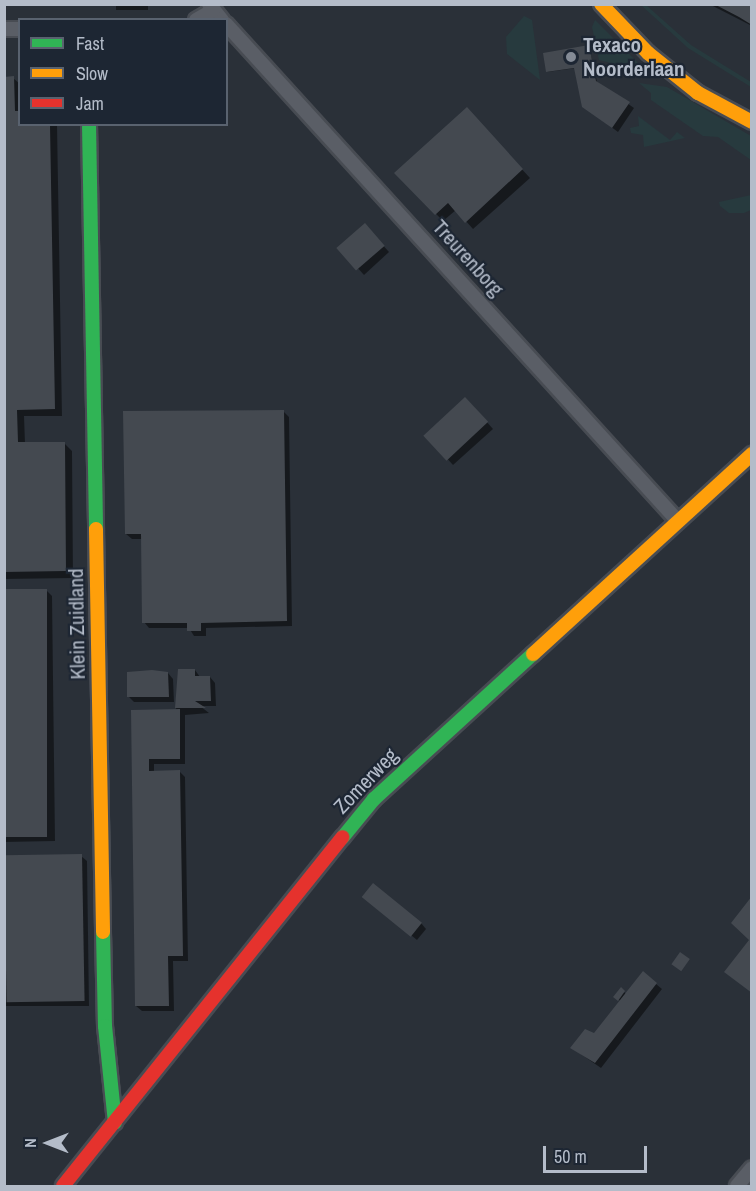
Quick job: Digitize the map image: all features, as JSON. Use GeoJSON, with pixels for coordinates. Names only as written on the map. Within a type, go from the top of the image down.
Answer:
{"type":"FeatureCollection","features":[{"type":"Feature","properties":{"kind":"street"},"geometry":{"type":"LineString","coordinates":[[601,4],[648,53],[698,93],[752,122]]}},
{"type":"Feature","properties":{"kind":"street"},"geometry":{"type":"LineString","coordinates":[[200,18],[215,11]]}},
{"type":"Feature","properties":{"kind":"street","name":"Treurenborg"},"geometry":{"type":"LineString","coordinates":[[228,26],[677,520]]}},
{"type":"Feature","properties":{"kind":"street","name":"Klein Zuidland"},"geometry":{"type":"LineString","coordinates":[[89,126],[105,1026],[115,1122]]}},
{"type":"Feature","properties":{"kind":"street","name":"Zomerweg"},"geometry":{"type":"LineString","coordinates":[[63,1186],[374,799],[677,520],[752,454]]}},
{"type":"Feature","properties":{"kind":"street"},"geometry":{"type":"LineString","coordinates":[[737,1186],[752,1168]]}},
{"type":"Feature","properties":{"kind":"green space"},"geometry":{"type":"Polygon","coordinates":[[[641,5],[646,5],[691,45],[751,82],[751,87],[688,48],[641,5]]]}},
{"type":"Feature","properties":{"kind":"green space"},"geometry":{"type":"Polygon","coordinates":[[[524,16],[532,20],[540,80],[507,54],[506,37],[524,16]]]}},
{"type":"Feature","properties":{"kind":"green space"},"geometry":{"type":"Polygon","coordinates":[[[595,20],[647,72],[599,60],[592,27],[595,20]]]}},
{"type":"Feature","properties":{"kind":"green space"},"geometry":{"type":"Polygon","coordinates":[[[639,83],[667,87],[751,136],[751,160],[718,137],[703,136],[651,100],[651,93],[639,83]]]}},
{"type":"Feature","properties":{"kind":"green space"},"geometry":{"type":"Polygon","coordinates":[[[638,116],[670,140],[677,132],[685,138],[644,147],[643,135],[631,133],[630,128],[639,126],[638,116]]]}},
{"type":"Feature","properties":{"kind":"green space"},"geometry":{"type":"Polygon","coordinates":[[[751,195],[751,210],[744,213],[729,213],[720,206],[719,202],[751,195]]]}},
{"type":"Feature","properties":{"kind":"building"},"geometry":{"type":"Polygon","coordinates":[[[714,4],[752,4],[752,25],[739,17],[714,4]]]}},
{"type":"Feature","properties":{"kind":"building"},"geometry":{"type":"Polygon","coordinates":[[[589,45],[596,81],[630,102],[612,128],[582,107],[574,68],[546,72],[543,53],[589,45]]]}},
{"type":"Feature","properties":{"kind":"building"},"geometry":{"type":"Polygon","coordinates":[[[14,76],[18,126],[50,126],[55,409],[17,410],[18,442],[65,442],[66,571],[4,572],[4,77],[14,76]]]}},
{"type":"Feature","properties":{"kind":"building"},"geometry":{"type":"Polygon","coordinates":[[[467,107],[523,169],[465,223],[448,203],[435,215],[394,173],[467,107]]]}},
{"type":"Feature","properties":{"kind":"building"},"geometry":{"type":"Polygon","coordinates":[[[365,223],[385,246],[356,271],[336,248],[365,223]]]}},
{"type":"Feature","properties":{"kind":"building"},"geometry":{"type":"Polygon","coordinates":[[[465,397],[488,422],[447,461],[423,436],[465,397]]]}},
{"type":"Feature","properties":{"kind":"building"},"geometry":{"type":"Polygon","coordinates":[[[284,410],[287,621],[201,623],[201,631],[187,631],[187,623],[142,623],[141,534],[125,534],[123,411],[284,410]]]}},
{"type":"Feature","properties":{"kind":"building"},"geometry":{"type":"Polygon","coordinates":[[[4,589],[47,589],[47,837],[4,837],[4,589]]]}},
{"type":"Feature","properties":{"kind":"building"},"geometry":{"type":"Polygon","coordinates":[[[178,669],[195,669],[195,676],[210,676],[211,701],[195,701],[206,708],[175,708],[178,669]]]}},
{"type":"Feature","properties":{"kind":"building"},"geometry":{"type":"Polygon","coordinates":[[[152,670],[168,672],[169,697],[127,697],[127,672],[152,670]]]}},
{"type":"Feature","properties":{"kind":"building"},"geometry":{"type":"Polygon","coordinates":[[[180,709],[180,759],[149,759],[149,771],[180,770],[183,956],[168,956],[169,1006],[135,1006],[131,710],[180,709]]]}},
{"type":"Feature","properties":{"kind":"building"},"geometry":{"type":"Polygon","coordinates":[[[82,854],[85,1001],[7,1002],[4,855],[82,854]]]}},
{"type":"Feature","properties":{"kind":"building"},"geometry":{"type":"Polygon","coordinates":[[[373,883],[422,923],[411,937],[362,897],[373,883]]]}},
{"type":"Feature","properties":{"kind":"building"},"geometry":{"type":"Polygon","coordinates":[[[752,896],[752,993],[724,972],[749,940],[731,923],[752,896]]]}},
{"type":"Feature","properties":{"kind":"building"},"geometry":{"type":"Polygon","coordinates":[[[680,952],[690,959],[681,971],[671,964],[680,952]]]}},
{"type":"Feature","properties":{"kind":"building"},"geometry":{"type":"Polygon","coordinates":[[[643,971],[657,983],[595,1063],[570,1048],[585,1029],[594,1033],[643,971]]]}},
{"type":"Feature","properties":{"kind":"building"},"geometry":{"type":"Polygon","coordinates":[[[621,987],[625,991],[618,1001],[613,997],[621,987]]]}},
{"type":"Feature","properties":{"kind":"traffic: fast"},"geometry":{"type":"LineString","coordinates":[[89,126],[96,529]]}},
{"type":"Feature","properties":{"kind":"traffic: fast"},"geometry":{"type":"LineString","coordinates":[[343,837],[374,799],[533,654]]}},
{"type":"Feature","properties":{"kind":"traffic: fast"},"geometry":{"type":"LineString","coordinates":[[103,932],[105,1026],[115,1122]]}},
{"type":"Feature","properties":{"kind":"traffic: slow"},"geometry":{"type":"LineString","coordinates":[[601,4],[648,53],[698,93],[752,122]]}},
{"type":"Feature","properties":{"kind":"traffic: slow"},"geometry":{"type":"LineString","coordinates":[[533,654],[752,454]]}},
{"type":"Feature","properties":{"kind":"traffic: slow"},"geometry":{"type":"LineString","coordinates":[[96,529],[103,932]]}},
{"type":"Feature","properties":{"kind":"traffic: jam"},"geometry":{"type":"LineString","coordinates":[[63,1186],[343,837]]}},
{"type":"Feature","properties":{"kind":"place","name":"Texaco Noorderlaan"},"geometry":{"type":"Point","coordinates":[571,57]}}]}
